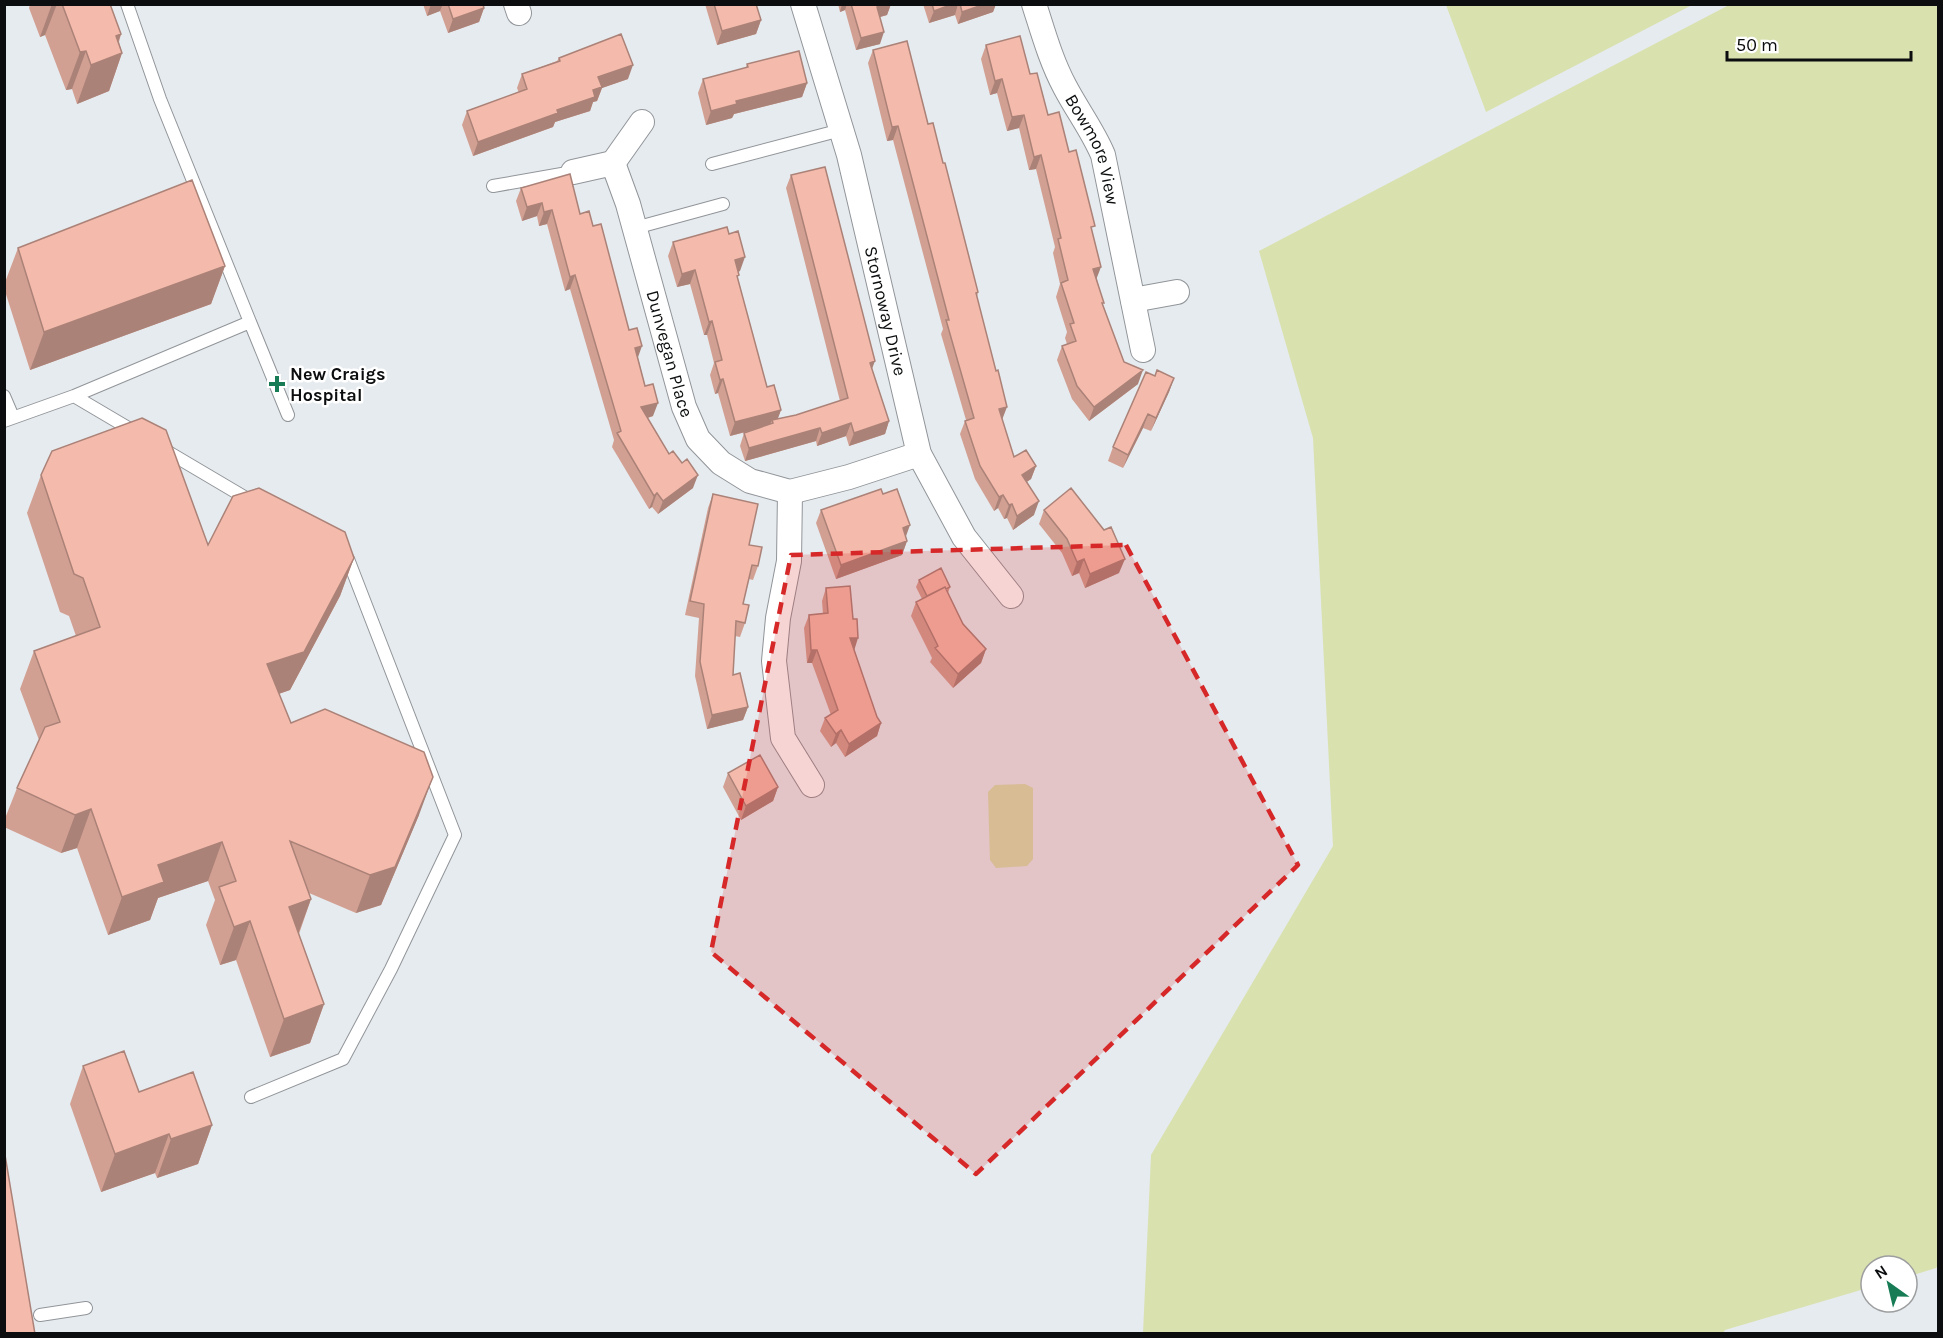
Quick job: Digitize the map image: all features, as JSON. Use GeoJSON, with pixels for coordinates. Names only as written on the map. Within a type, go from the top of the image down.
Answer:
{"type":"FeatureCollection","features":[{"type":"Feature","properties":{"kind":"street","name":"Stornoway Drive"},"geometry":{"type":"LineString","coordinates":[[803,4],[852,167],[919,454],[964,537],[1011,596]]}},
{"type":"Feature","properties":{"kind":"street","name":"Bowmore View"},"geometry":{"type":"LineString","coordinates":[[1034,4],[1054,65],[1095,136],[1103,155],[1143,350]]}},
{"type":"Feature","properties":{"kind":"street"},"geometry":{"type":"LineString","coordinates":[[573,172],[613,163],[642,122]]}},
{"type":"Feature","properties":{"kind":"street","name":"Dunvegan Place"},"geometry":{"type":"LineString","coordinates":[[613,163],[635,228],[684,407],[698,439],[721,463],[750,481],[790,492],[849,477],[919,454]]}},
{"type":"Feature","properties":{"kind":"street"},"geometry":{"type":"LineString","coordinates":[[1133,300],[1177,292]]}},
{"type":"Feature","properties":{"kind":"street"},"geometry":{"type":"LineString","coordinates":[[790,492],[789,561],[778,618],[774,661],[783,738],[812,785]]}},
{"type":"Feature","properties":{"kind":"lane"},"geometry":{"type":"LineString","coordinates":[[127,4],[160,99],[288,415]]}},
{"type":"Feature","properties":{"kind":"lane"},"geometry":{"type":"LineString","coordinates":[[712,165],[841,129]]}},
{"type":"Feature","properties":{"kind":"lane"},"geometry":{"type":"LineString","coordinates":[[493,186],[573,172]]}},
{"type":"Feature","properties":{"kind":"lane"},"geometry":{"type":"LineString","coordinates":[[635,228],[723,204]]}},
{"type":"Feature","properties":{"kind":"lane"},"geometry":{"type":"LineString","coordinates":[[4,396],[9,419],[74,396],[250,322]]}},
{"type":"Feature","properties":{"kind":"lane"},"geometry":{"type":"LineString","coordinates":[[74,396],[267,510]]}},
{"type":"Feature","properties":{"kind":"lane"},"geometry":{"type":"LineString","coordinates":[[251,1097],[344,1059],[392,969],[455,835],[348,559],[327,547]]}},
{"type":"Feature","properties":{"kind":"lane"},"geometry":{"type":"LineString","coordinates":[[40,1315],[86,1308]]}},
{"type":"Feature","properties":{"kind":"highlighted area"},"geometry":{"type":"Polygon","coordinates":[[[1126,545],[1298,865],[976,1174],[711,952],[791,555],[1126,545]]]}},
{"type":"Feature","properties":{"kind":"green space"},"geometry":{"type":"Polygon","coordinates":[[[1446,4],[1692,5],[1486,112],[1446,4]]]}},
{"type":"Feature","properties":{"kind":"green space"},"geometry":{"type":"Polygon","coordinates":[[[1729,5],[1938,5],[1938,1266],[1936,1268],[1919,1273],[1919,1254],[1859,1254],[1859,1291],[1725,1330],[1723,1333],[1143,1333],[1151,1155],[1333,846],[1313,438],[1259,251],[1729,5]]]}},
{"type":"Feature","properties":{"kind":"green space"},"geometry":{"type":"Polygon","coordinates":[[[1025,784],[1033,788],[1033,859],[1027,866],[996,868],[990,860],[988,792],[995,785],[1025,784]]]}},
{"type":"Feature","properties":{"kind":"building"},"geometry":{"type":"Polygon","coordinates":[[[62,4],[110,4],[121,34],[116,36],[122,53],[91,65],[86,51],[80,52],[62,4]]]}},
{"type":"Feature","properties":{"kind":"building"},"geometry":{"type":"Polygon","coordinates":[[[448,4],[483,4],[484,8],[453,19],[448,4]]]}},
{"type":"Feature","properties":{"kind":"building"},"geometry":{"type":"Polygon","coordinates":[[[714,4],[756,4],[761,20],[722,31],[714,4]]]}},
{"type":"Feature","properties":{"kind":"building"},"geometry":{"type":"Polygon","coordinates":[[[851,4],[886,4],[877,7],[884,32],[861,38],[851,4]]]}},
{"type":"Feature","properties":{"kind":"building"},"geometry":{"type":"Polygon","coordinates":[[[932,4],[953,4],[934,11],[932,4]]]}},
{"type":"Feature","properties":{"kind":"building"},"geometry":{"type":"Polygon","coordinates":[[[960,4],[985,4],[962,12],[960,4]]]}},
{"type":"Feature","properties":{"kind":"building"},"geometry":{"type":"Polygon","coordinates":[[[621,34],[633,65],[598,77],[602,87],[593,90],[595,97],[478,142],[467,111],[527,89],[522,74],[560,61],[559,58],[621,34]]]}},
{"type":"Feature","properties":{"kind":"building"},"geometry":{"type":"Polygon","coordinates":[[[1020,36],[1030,74],[1037,73],[1048,115],[1059,112],[1069,152],[1076,150],[1095,226],[1091,227],[1101,267],[1093,269],[1104,303],[1102,303],[1124,362],[1143,370],[1094,407],[1077,386],[1062,346],[1076,341],[1070,324],[1074,323],[1061,283],[1068,280],[1058,239],[1061,238],[1041,155],[1034,157],[1024,115],[1012,117],[1002,79],[995,81],[986,45],[1020,36]]]}},
{"type":"Feature","properties":{"kind":"building"},"geometry":{"type":"Polygon","coordinates":[[[907,41],[928,124],[933,123],[943,163],[945,163],[996,371],[998,370],[1007,407],[999,409],[1014,457],[1026,450],[1036,466],[1022,475],[1039,501],[1017,516],[1012,504],[1009,505],[1003,495],[999,497],[980,466],[965,421],[974,418],[946,320],[949,320],[898,126],[892,127],[873,50],[907,41]]]}},
{"type":"Feature","properties":{"kind":"building"},"geometry":{"type":"Polygon","coordinates":[[[799,51],[807,83],[736,101],[737,104],[711,111],[703,79],[748,67],[747,64],[799,51]]]}},
{"type":"Feature","properties":{"kind":"building"},"geometry":{"type":"Polygon","coordinates":[[[825,167],[875,361],[870,363],[889,421],[854,433],[851,423],[822,433],[820,428],[749,448],[744,433],[773,423],[772,420],[796,415],[848,398],[791,175],[825,167]]]}},
{"type":"Feature","properties":{"kind":"building"},"geometry":{"type":"Polygon","coordinates":[[[570,174],[580,214],[589,211],[593,226],[601,224],[629,330],[637,328],[642,346],[635,348],[645,386],[653,384],[658,403],[641,407],[669,454],[673,451],[682,463],[687,459],[698,475],[663,501],[657,493],[654,496],[617,433],[621,431],[575,275],[570,277],[552,210],[544,212],[542,203],[527,207],[521,188],[570,174]]]}},
{"type":"Feature","properties":{"kind":"building"},"geometry":{"type":"Polygon","coordinates":[[[192,180],[225,266],[44,332],[18,248],[192,180]]]}},
{"type":"Feature","properties":{"kind":"building"},"geometry":{"type":"Polygon","coordinates":[[[727,227],[729,234],[738,231],[745,257],[735,260],[739,275],[737,276],[767,387],[774,385],[781,410],[735,422],[723,379],[720,380],[715,362],[722,360],[695,270],[682,274],[673,242],[727,227]]]}},
{"type":"Feature","properties":{"kind":"building"},"geometry":{"type":"Polygon","coordinates":[[[1157,370],[1174,378],[1156,418],[1148,414],[1128,455],[1113,447],[1146,372],[1155,376],[1157,370]]]}},
{"type":"Feature","properties":{"kind":"building"},"geometry":{"type":"Polygon","coordinates":[[[142,418],[166,430],[208,545],[233,496],[259,488],[345,532],[354,558],[304,652],[267,664],[291,723],[325,709],[424,752],[433,777],[395,867],[370,875],[290,841],[311,899],[289,907],[324,1004],[284,1019],[250,921],[234,927],[219,887],[236,881],[222,842],[158,865],[164,882],[122,897],[91,809],[75,815],[17,788],[45,727],[60,722],[34,651],[100,627],[83,578],[74,574],[41,475],[52,451],[142,418]]]}},
{"type":"Feature","properties":{"kind":"building"},"geometry":{"type":"Polygon","coordinates":[[[1071,488],[1104,530],[1111,527],[1125,559],[1090,574],[1084,559],[1077,562],[1067,539],[1044,510],[1071,488]]]}},
{"type":"Feature","properties":{"kind":"building"},"geometry":{"type":"Polygon","coordinates":[[[881,489],[883,494],[897,489],[910,525],[903,528],[907,541],[841,565],[821,510],[881,489]]]}},
{"type":"Feature","properties":{"kind":"building"},"geometry":{"type":"Polygon","coordinates":[[[713,494],[758,504],[749,545],[762,547],[758,566],[752,565],[743,604],[749,605],[745,623],[736,621],[733,675],[740,673],[748,707],[712,715],[700,662],[704,604],[690,601],[713,494]]]}},
{"type":"Feature","properties":{"kind":"building"},"geometry":{"type":"Polygon","coordinates":[[[941,568],[950,587],[946,589],[945,587],[927,596],[919,580],[941,568]]]}},
{"type":"Feature","properties":{"kind":"building"},"geometry":{"type":"Polygon","coordinates":[[[850,586],[853,619],[857,619],[858,638],[850,638],[881,723],[849,744],[841,730],[836,734],[825,718],[838,710],[817,650],[811,650],[809,615],[828,613],[826,588],[850,586]]]}},
{"type":"Feature","properties":{"kind":"building"},"geometry":{"type":"Polygon","coordinates":[[[945,587],[963,624],[986,649],[958,674],[935,648],[938,646],[916,602],[945,587]]]}},
{"type":"Feature","properties":{"kind":"building"},"geometry":{"type":"Polygon","coordinates":[[[760,755],[778,787],[746,806],[728,773],[760,755]]]}},
{"type":"Feature","properties":{"kind":"building"},"geometry":{"type":"Polygon","coordinates":[[[124,1051],[139,1092],[193,1072],[212,1125],[171,1139],[169,1134],[115,1154],[83,1066],[124,1051]]]}},
{"type":"Feature","properties":{"kind":"building"},"geometry":{"type":"Polygon","coordinates":[[[5,1155],[35,1334],[4,1334],[5,1155]]]}},
{"type":"Feature","properties":{"kind":"place","name":"New Craigs Hospital"},"geometry":{"type":"Point","coordinates":[277,384]}}]}
